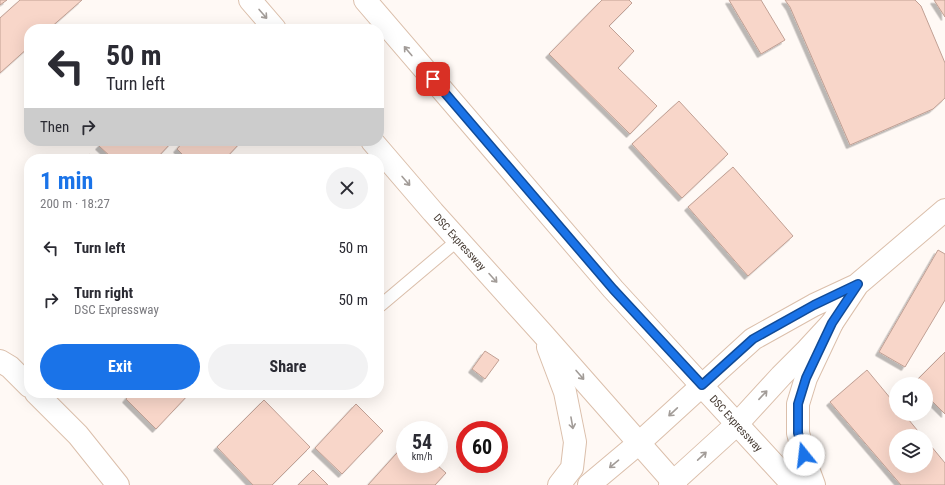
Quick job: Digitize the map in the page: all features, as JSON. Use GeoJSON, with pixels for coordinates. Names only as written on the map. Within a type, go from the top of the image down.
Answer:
{"type":"FeatureCollection","features":[{"type":"Feature","properties":{"kind":"main road"},"geometry":{"type":"LineString","coordinates":[[250,0],[271,24]]}},
{"type":"Feature","properties":{"kind":"main road","name":"DSC Expressway"},"geometry":{"type":"LineString","coordinates":[[365,0],[613,289],[793,485]]}},
{"type":"Feature","properties":{"kind":"main road","name":"DSC Expressway"},"geometry":{"type":"LineString","coordinates":[[384,159],[542,333],[673,484]]}},
{"type":"Feature","properties":{"kind":"main road"},"geometry":{"type":"LineString","coordinates":[[590,485],[639,443],[753,339],[814,305],[858,284],[945,210]]}},
{"type":"Feature","properties":{"kind":"main road"},"geometry":{"type":"LineString","coordinates":[[814,485],[798,433],[798,404],[806,378],[832,323],[858,284]]}},
{"type":"Feature","properties":{"kind":"main road"},"geometry":{"type":"LineString","coordinates":[[673,484],[737,424],[832,323]]}},
{"type":"Feature","properties":{"kind":"main road"},"geometry":{"type":"LineString","coordinates":[[542,333],[565,392],[575,442],[572,468],[559,485]]}},
{"type":"Feature","properties":{"kind":"main road"},"geometry":{"type":"LineString","coordinates":[[0,361],[10,367],[24,381]]}},
{"type":"Feature","properties":{"kind":"main road"},"geometry":{"type":"LineString","coordinates":[[41,398],[78,435],[118,485]]}},
{"type":"Feature","properties":{"kind":"lane"},"geometry":{"type":"LineString","coordinates":[[384,302],[458,240]]}},
{"type":"Feature","properties":{"kind":"building"},"geometry":{"type":"Polygon","coordinates":[[[0,0],[7,0],[0,5],[0,0]]]}},
{"type":"Feature","properties":{"kind":"building"},"geometry":{"type":"Polygon","coordinates":[[[20,0],[82,0],[55,24],[24,24],[24,51],[0,73],[0,18],[20,0]]]}},
{"type":"Feature","properties":{"kind":"building"},"geometry":{"type":"Polygon","coordinates":[[[602,0],[629,0],[632,3],[609,26],[634,51],[618,68],[657,106],[630,134],[549,54],[602,0]]]}},
{"type":"Feature","properties":{"kind":"building"},"geometry":{"type":"Polygon","coordinates":[[[729,0],[761,0],[785,40],[761,54],[729,0]]]}},
{"type":"Feature","properties":{"kind":"building"},"geometry":{"type":"Polygon","coordinates":[[[785,0],[915,0],[921,6],[945,63],[945,98],[933,109],[850,145],[790,7],[785,0]]]}},
{"type":"Feature","properties":{"kind":"building"},"geometry":{"type":"Polygon","coordinates":[[[934,0],[945,0],[945,17],[934,0]]]}},
{"type":"Feature","properties":{"kind":"building"},"geometry":{"type":"Polygon","coordinates":[[[679,101],[728,154],[682,198],[632,144],[679,101]]]}},
{"type":"Feature","properties":{"kind":"building"},"geometry":{"type":"Polygon","coordinates":[[[99,146],[168,146],[161,154],[108,154],[99,146]]]}},
{"type":"Feature","properties":{"kind":"building"},"geometry":{"type":"Polygon","coordinates":[[[180,146],[237,146],[230,154],[182,154],[177,149],[180,146]]]}},
{"type":"Feature","properties":{"kind":"building"},"geometry":{"type":"Polygon","coordinates":[[[733,167],[793,236],[748,276],[688,207],[733,167]]]}},
{"type":"Feature","properties":{"kind":"building"},"geometry":{"type":"Polygon","coordinates":[[[938,250],[945,254],[945,300],[905,367],[879,352],[938,250]]]}},
{"type":"Feature","properties":{"kind":"building"},"geometry":{"type":"Polygon","coordinates":[[[485,351],[499,360],[485,379],[472,369],[485,351]]]}},
{"type":"Feature","properties":{"kind":"building"},"geometry":{"type":"Polygon","coordinates":[[[945,352],[945,414],[933,402],[933,377],[920,377],[945,352]]]}},
{"type":"Feature","properties":{"kind":"building"},"geometry":{"type":"Polygon","coordinates":[[[867,370],[889,397],[889,421],[910,421],[916,429],[889,429],[889,471],[830,402],[867,370]]]}},
{"type":"Feature","properties":{"kind":"building"},"geometry":{"type":"Polygon","coordinates":[[[127,398],[185,398],[156,429],[126,399],[127,398]]]}},
{"type":"Feature","properties":{"kind":"building"},"geometry":{"type":"Polygon","coordinates":[[[264,400],[310,447],[272,485],[253,485],[217,447],[264,400]]]}},
{"type":"Feature","properties":{"kind":"building"},"geometry":{"type":"Polygon","coordinates":[[[356,404],[383,431],[342,474],[315,448],[356,404]]]}},
{"type":"Feature","properties":{"kind":"building"},"geometry":{"type":"Polygon","coordinates":[[[933,448],[945,463],[945,485],[901,485],[891,473],[933,473],[933,448]]]}},
{"type":"Feature","properties":{"kind":"building"},"geometry":{"type":"Polygon","coordinates":[[[396,454],[396,473],[446,473],[435,485],[368,485],[396,454]]]}},
{"type":"Feature","properties":{"kind":"building"},"geometry":{"type":"Polygon","coordinates":[[[313,470],[328,485],[298,485],[313,470]]]}},
{"type":"Feature","properties":{"kind":"route"},"geometry":{"type":"LineString","coordinates":[[433,79],[613,289],[702,385],[753,339],[814,305],[858,284],[832,323],[806,378],[798,404],[798,433],[804,455]]}}]}
